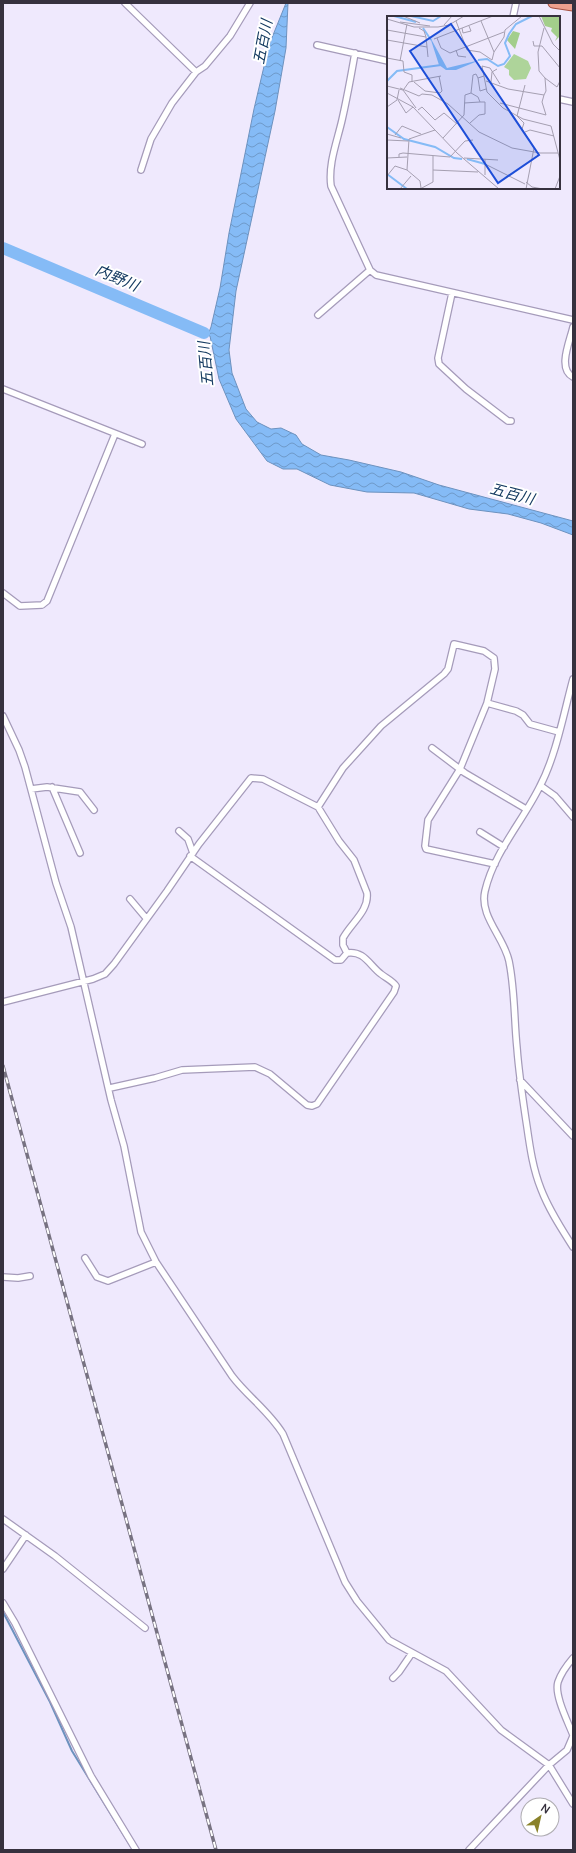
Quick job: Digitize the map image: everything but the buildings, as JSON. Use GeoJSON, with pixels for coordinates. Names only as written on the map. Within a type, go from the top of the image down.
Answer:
{"type":"FeatureCollection","features":[{"type":"Feature","properties":{"kind":"main road"},"geometry":{"type":"LineString","coordinates":[[553,3],[573,6]]}},
{"type":"Feature","properties":{"kind":"street"},"geometry":{"type":"LineString","coordinates":[[125,3],[196,72]]}},
{"type":"Feature","properties":{"kind":"street"},"geometry":{"type":"LineString","coordinates":[[141,170],[151,139],[172,103],[196,72],[205,66],[230,36],[250,3]]}},
{"type":"Feature","properties":{"kind":"street"},"geometry":{"type":"LineString","coordinates":[[513,16],[516,3]]}},
{"type":"Feature","properties":{"kind":"street"},"geometry":{"type":"LineString","coordinates":[[317,45],[387,61]]}},
{"type":"Feature","properties":{"kind":"street"},"geometry":{"type":"LineString","coordinates":[[355,53],[335,154],[330,166],[330,176],[331,186],[370,270],[376,275],[573,320]]}},
{"type":"Feature","properties":{"kind":"street"},"geometry":{"type":"LineString","coordinates":[[560,99],[573,102]]}},
{"type":"Feature","properties":{"kind":"street"},"geometry":{"type":"LineString","coordinates":[[318,315],[370,270]]}},
{"type":"Feature","properties":{"kind":"street"},"geometry":{"type":"LineString","coordinates":[[452,293],[438,358],[439,364],[489,408],[508,421],[511,421]]}},
{"type":"Feature","properties":{"kind":"street"},"geometry":{"type":"LineString","coordinates":[[573,328],[565,366],[569,375],[573,377]]}},
{"type":"Feature","properties":{"kind":"street"},"geometry":{"type":"LineString","coordinates":[[3,389],[142,444]]}},
{"type":"Feature","properties":{"kind":"street"},"geometry":{"type":"LineString","coordinates":[[3,593],[20,606],[42,605],[47,601],[115,434]]}},
{"type":"Feature","properties":{"kind":"street"},"geometry":{"type":"LineString","coordinates":[[318,807],[343,768],[381,726],[444,674],[448,669],[454,644],[484,651],[494,658],[495,670],[487,702],[460,769],[428,820],[426,848],[495,864]]}},
{"type":"Feature","properties":{"kind":"street"},"geometry":{"type":"LineString","coordinates":[[573,679],[559,732],[541,786],[526,808],[495,864],[485,890],[484,905],[489,918],[506,948],[520,1079],[531,1156],[540,1188],[552,1214],[573,1247]]}},
{"type":"Feature","properties":{"kind":"street"},"geometry":{"type":"LineString","coordinates":[[487,702],[520,713],[534,726],[559,732]]}},
{"type":"Feature","properties":{"kind":"street"},"geometry":{"type":"LineString","coordinates":[[3,716],[19,750],[56,883],[71,927],[127,1160],[142,1232],[156,1262],[232,1376],[244,1391],[268,1413],[283,1434],[345,1582],[357,1601],[389,1640],[446,1671],[501,1730],[549,1765],[573,1804]]}},
{"type":"Feature","properties":{"kind":"street"},"geometry":{"type":"LineString","coordinates":[[432,748],[460,769],[526,808]]}},
{"type":"Feature","properties":{"kind":"street"},"geometry":{"type":"LineString","coordinates":[[3,1002],[84,982],[99,977],[108,971],[192,854],[251,778],[263,779],[318,807],[339,841],[354,860],[368,899],[363,910],[343,938],[343,944],[347,952]]}},
{"type":"Feature","properties":{"kind":"street"},"geometry":{"type":"LineString","coordinates":[[541,786],[555,796],[573,817]]}},
{"type":"Feature","properties":{"kind":"street"},"geometry":{"type":"LineString","coordinates":[[31,789],[52,787],[80,792],[94,810]]}},
{"type":"Feature","properties":{"kind":"street"},"geometry":{"type":"LineString","coordinates":[[52,787],[80,853]]}},
{"type":"Feature","properties":{"kind":"street"},"geometry":{"type":"LineString","coordinates":[[179,831],[188,838],[192,854],[335,960],[341,960],[347,952]]}},
{"type":"Feature","properties":{"kind":"street"},"geometry":{"type":"LineString","coordinates":[[480,832],[504,847]]}},
{"type":"Feature","properties":{"kind":"street"},"geometry":{"type":"LineString","coordinates":[[130,899],[146,918]]}},
{"type":"Feature","properties":{"kind":"street"},"geometry":{"type":"LineString","coordinates":[[110,1088],[156,1078],[182,1070],[255,1067],[270,1074],[307,1105],[314,1106],[396,989],[395,984],[376,970],[367,959],[357,954],[347,952]]}},
{"type":"Feature","properties":{"kind":"street"},"geometry":{"type":"LineString","coordinates":[[520,1079],[573,1136]]}},
{"type":"Feature","properties":{"kind":"street"},"geometry":{"type":"LineString","coordinates":[[85,1258],[97,1277],[108,1281],[156,1262]]}},
{"type":"Feature","properties":{"kind":"street"},"geometry":{"type":"LineString","coordinates":[[3,1277],[18,1278],[30,1276]]}},
{"type":"Feature","properties":{"kind":"street"},"geometry":{"type":"LineString","coordinates":[[3,1520],[55,1556],[145,1628]]}},
{"type":"Feature","properties":{"kind":"street"},"geometry":{"type":"LineString","coordinates":[[3,1569],[26,1535]]}},
{"type":"Feature","properties":{"kind":"street"},"geometry":{"type":"LineString","coordinates":[[3,1603],[15,1623],[91,1776],[136,1850]]}},
{"type":"Feature","properties":{"kind":"street"},"geometry":{"type":"LineString","coordinates":[[393,1678],[412,1653]]}},
{"type":"Feature","properties":{"kind":"street"},"geometry":{"type":"LineString","coordinates":[[469,1850],[549,1765],[567,1750],[573,1736],[558,1695],[558,1685],[561,1675],[573,1658]]}},
{"type":"Feature","properties":{"kind":"water"},"geometry":{"type":"Polygon","coordinates":[[[286,3],[288,3],[286,48],[275,111],[236,291],[229,350],[232,373],[246,409],[257,422],[271,429],[281,428],[296,435],[302,444],[321,455],[401,472],[439,485],[573,521],[573,535],[541,523],[508,514],[469,509],[414,493],[367,492],[330,485],[297,469],[283,469],[267,461],[236,419],[219,379],[210,336],[190,328],[190,326],[209,332],[211,327],[220,288],[229,233],[254,109],[269,45],[286,3]]]}},
{"type":"Feature","properties":{"kind":"waterway","name":"内野川"},"geometry":{"type":"LineString","coordinates":[[3,248],[204,333]]}},
{"type":"Feature","properties":{"kind":"waterway"},"geometry":{"type":"LineString","coordinates":[[3,1612],[50,1702],[72,1751],[133,1850]]}},
{"type":"Feature","properties":{"kind":"railway"},"geometry":{"type":"LineString","coordinates":[[3,1066],[216,1850]]}},
{"type":"Feature","properties":{"kind":"water label","name":"五百川"},"geometry":{"type":"Point","coordinates":[263,42]}},
{"type":"Feature","properties":{"kind":"water label","name":"五百川"},"geometry":{"type":"Point","coordinates":[206,364]}},
{"type":"Feature","properties":{"kind":"water label","name":"五百川"},"geometry":{"type":"Point","coordinates":[512,494]}}]}
